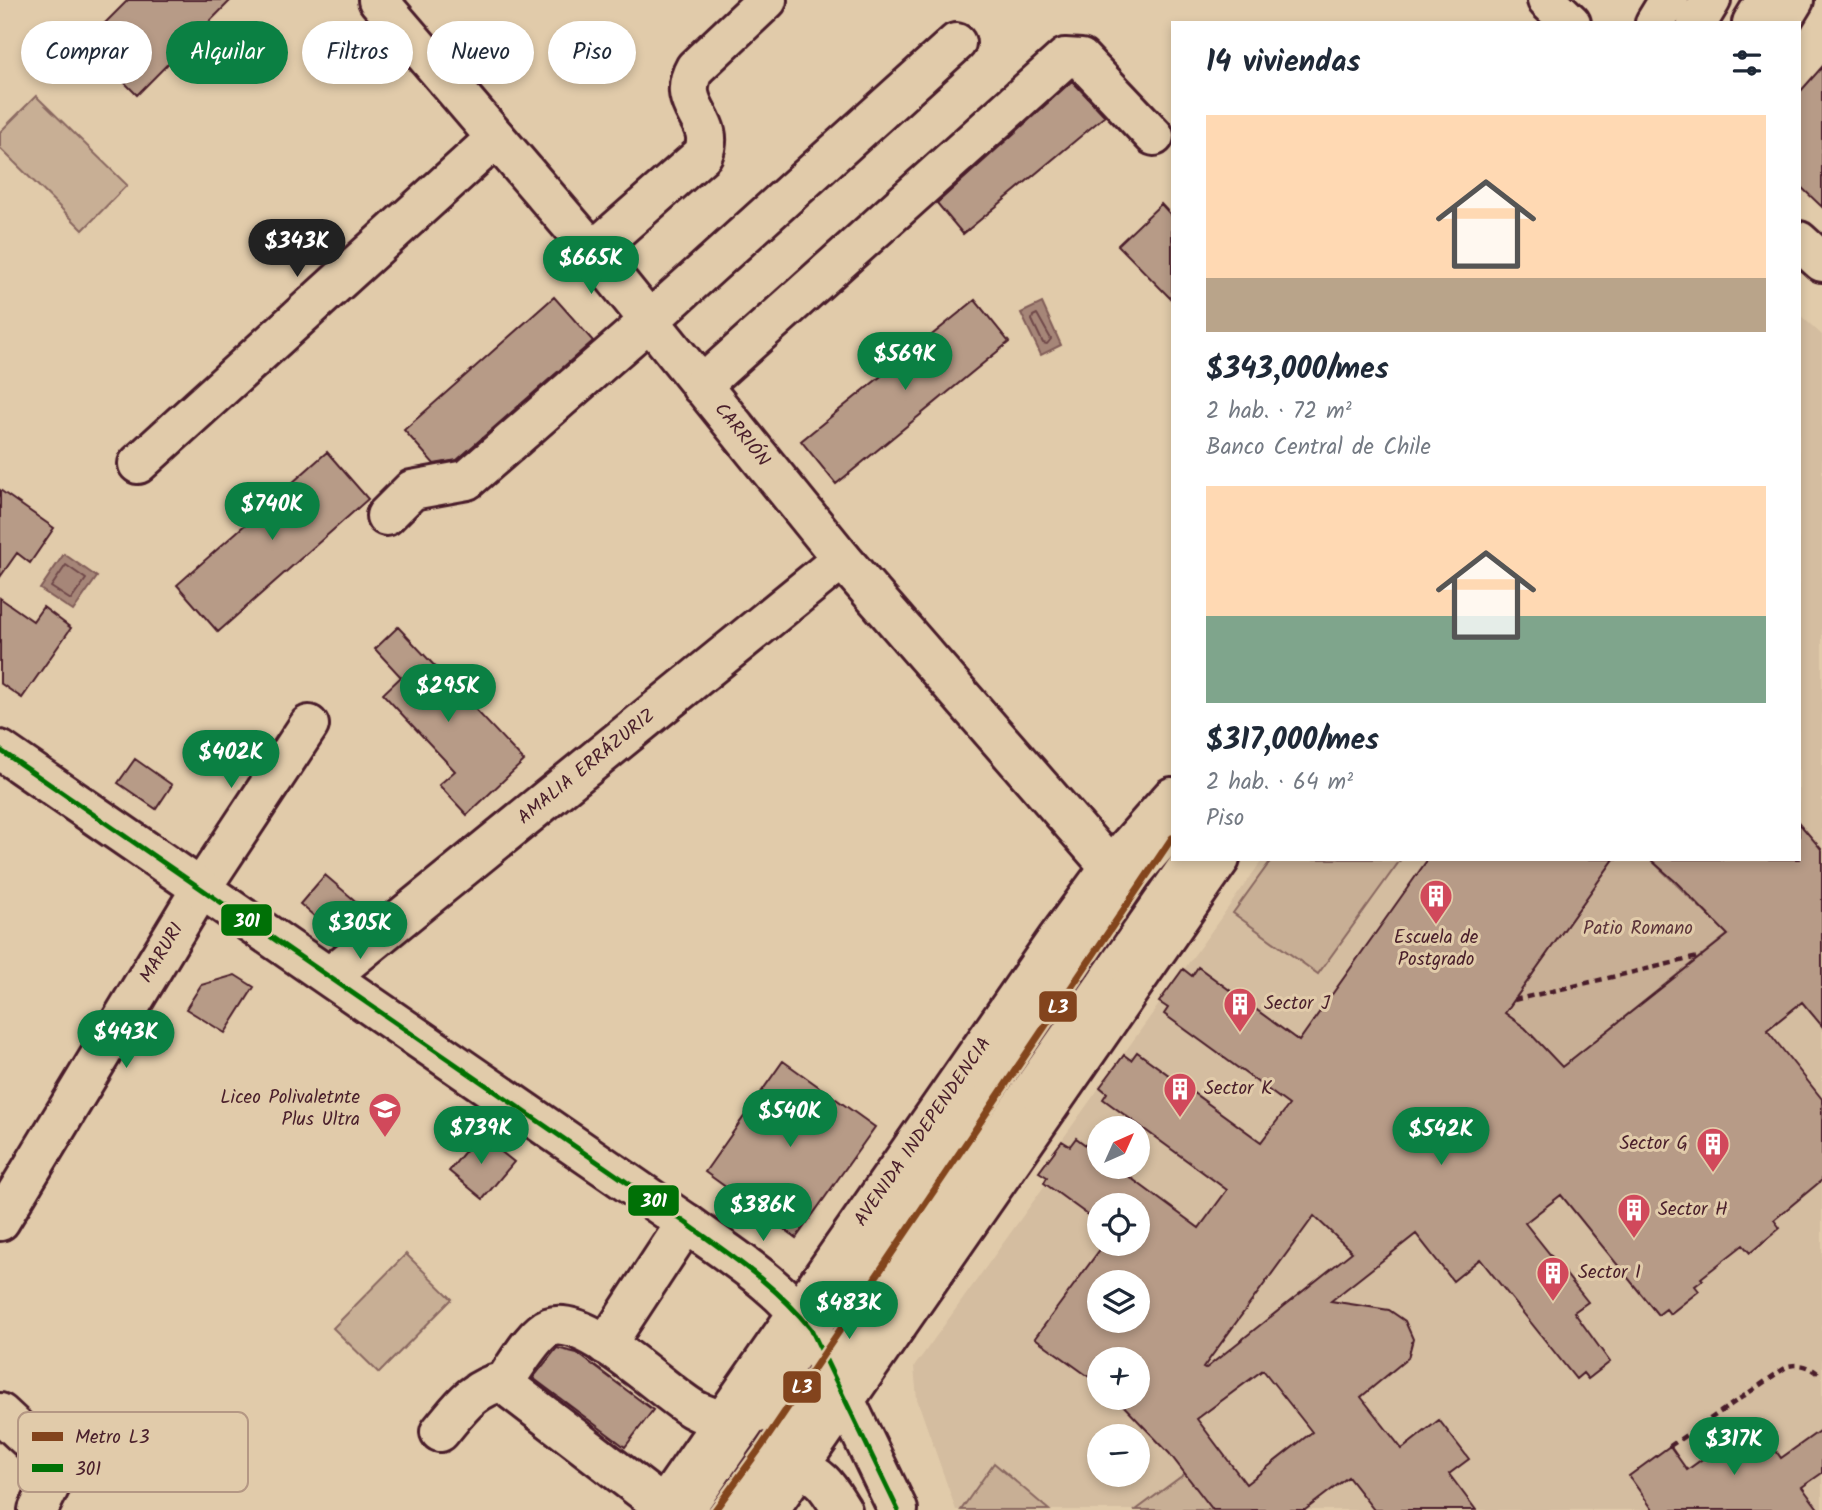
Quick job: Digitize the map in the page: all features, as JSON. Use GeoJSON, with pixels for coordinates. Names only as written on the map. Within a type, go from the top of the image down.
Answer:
{"type":"FeatureCollection","features":[{"type":"Feature","properties":{"kind":"street","name":"CARRIÓN"},"geometry":{"type":"LineString","coordinates":[[378,0],[593,251],[842,559],[1111,867]]}},
{"type":"Feature","properties":{"kind":"street"},"geometry":{"type":"LineString","coordinates":[[593,251],[703,155],[708,144],[707,135],[689,96],[687,81],[695,68],[767,0]]}},
{"type":"Feature","properties":{"kind":"street"},"geometry":{"type":"LineString","coordinates":[[1547,0],[1569,21]]}},
{"type":"Feature","properties":{"kind":"street"},"geometry":{"type":"LineString","coordinates":[[1656,21],[1669,0]]}},
{"type":"Feature","properties":{"kind":"street"},"geometry":{"type":"LineString","coordinates":[[1698,21],[1711,0]]}},
{"type":"Feature","properties":{"kind":"street"},"geometry":{"type":"LineString","coordinates":[[1753,21],[1766,0]]}},
{"type":"Feature","properties":{"kind":"street"},"geometry":{"type":"LineString","coordinates":[[1781,21],[1794,0]]}},
{"type":"Feature","properties":{"kind":"street"},"geometry":{"type":"LineString","coordinates":[[386,516],[412,490],[467,480],[649,321],[956,43]]}},
{"type":"Feature","properties":{"kind":"street"},"geometry":{"type":"LineString","coordinates":[[701,386],[1065,58],[1081,59],[1154,136]]}},
{"type":"Feature","properties":{"kind":"street"},"geometry":{"type":"LineString","coordinates":[[138,464],[496,138]]}},
{"type":"Feature","properties":{"kind":"street"},"geometry":{"type":"LineString","coordinates":[[1801,243],[1822,262]]}},
{"type":"Feature","properties":{"kind":"street","name":"AMALIA ERRÁZURIZ"},"geometry":{"type":"LineString","coordinates":[[330,976],[842,559]]}},
{"type":"Feature","properties":{"kind":"street","name":"MARURI"},"geometry":{"type":"LineString","coordinates":[[0,1221],[202,887],[309,725]]}},
{"type":"Feature","properties":{"kind":"street"},"geometry":{"type":"LineString","coordinates":[[0,750],[202,887],[766,1281],[805,1321],[830,1393],[898,1510]]}},
{"type":"Feature","properties":{"kind":"street","name":"AVENIDA INDEPENDENCIA"},"geometry":{"type":"LineString","coordinates":[[805,1321],[998,1022],[1111,867],[1171,798]]}},
{"type":"Feature","properties":{"kind":"street"},"geometry":{"type":"LineString","coordinates":[[505,1381],[513,1391],[669,1509],[1075,948],[1171,828]]}},
{"type":"Feature","properties":{"kind":"street"},"geometry":{"type":"LineString","coordinates":[[769,1510],[799,1468],[830,1393],[1192,861]]}},
{"type":"Feature","properties":{"kind":"street"},"geometry":{"type":"LineString","coordinates":[[740,1510],[830,1393],[1219,861]]}},
{"type":"Feature","properties":{"kind":"street"},"geometry":{"type":"LineString","coordinates":[[606,1345],[686,1223]]}},
{"type":"Feature","properties":{"kind":"street"},"geometry":{"type":"LineString","coordinates":[[440,1432],[466,1401],[487,1385],[505,1381],[548,1327],[569,1325],[606,1345],[693,1409],[738,1417],[830,1393]]}},
{"type":"Feature","properties":{"kind":"street"},"geometry":{"type":"LineString","coordinates":[[0,1413],[18,1430]]}},
{"type":"Feature","properties":{"kind":"street"},"geometry":{"type":"LineString","coordinates":[[799,1468],[825,1482],[842,1510]]}},
{"type":"Feature","properties":{"kind":"street"},"geometry":{"type":"LineString","coordinates":[[38,1510],[47,1492]]}},
{"type":"Feature","properties":{"kind":"path"},"geometry":{"type":"LineString","coordinates":[[1514,1000],[1702,956]]}},
{"type":"Feature","properties":{"kind":"path"},"geometry":{"type":"LineString","coordinates":[[1670,1446],[1788,1366],[1799,1364],[1811,1368],[1822,1377]]}},
{"type":"Feature","properties":{"kind":"shaded area"},"geometry":{"type":"Polygon","coordinates":[[[1801,316],[1822,335],[1822,1510],[956,1510],[917,1399],[914,1367],[1045,1185],[1047,1177],[1039,1172],[1262,861],[1801,861],[1801,316]]]}},
{"type":"Feature","properties":{"kind":"green space"},"geometry":{"type":"Polygon","coordinates":[[[36,96],[127,185],[83,230],[0,148],[0,132],[36,96]]]}},
{"type":"Feature","properties":{"kind":"green space"},"geometry":{"type":"Polygon","coordinates":[[[1271,861],[1400,861],[1318,974],[1233,913],[1271,861]]]}},
{"type":"Feature","properties":{"kind":"green space","name":"Patio Romano"},"geometry":{"type":"Polygon","coordinates":[[[1613,861],[1652,861],[1714,921],[1737,927],[1562,1067],[1525,1028],[1505,1013],[1613,861]]]}},
{"type":"Feature","properties":{"kind":"green space"},"geometry":{"type":"Polygon","coordinates":[[[406,1254],[452,1299],[379,1373],[333,1328],[406,1254]]]}},
{"type":"Feature","properties":{"kind":"green space"},"geometry":{"type":"Polygon","coordinates":[[[994,1463],[1049,1510],[961,1510],[994,1463]]]}},
{"type":"Feature","properties":{"kind":"green space"},"geometry":{"type":"Polygon","coordinates":[[[1186,1473],[1215,1510],[1136,1510],[1186,1473]]]}},
{"type":"Feature","properties":{"kind":"water"},"geometry":{"type":"Polygon","coordinates":[[[1042,303],[1061,345],[1041,355],[1021,313],[1042,303]]]}},
{"type":"Feature","properties":{"kind":"water"},"geometry":{"type":"Polygon","coordinates":[[[64,554],[97,577],[73,611],[40,589],[64,554]]]}},
{"type":"Feature","properties":{"kind":"building"},"geometry":{"type":"Polygon","coordinates":[[[128,0],[231,0],[210,21],[166,21],[166,66],[152,80],[152,21],[107,21],[128,0]]]}},
{"type":"Feature","properties":{"kind":"building"},"geometry":{"type":"Polygon","coordinates":[[[1822,67],[1822,207],[1801,187],[1801,91],[1822,67]]]}},
{"type":"Feature","properties":{"kind":"building"},"geometry":{"type":"Polygon","coordinates":[[[1072,81],[1105,116],[963,234],[937,203],[1072,81]]]}},
{"type":"Feature","properties":{"kind":"building"},"geometry":{"type":"Polygon","coordinates":[[[126,84],[148,84],[137,95],[126,84]]]}},
{"type":"Feature","properties":{"kind":"building"},"geometry":{"type":"Polygon","coordinates":[[[1161,204],[1171,215],[1171,299],[1118,245],[1161,204]]]}},
{"type":"Feature","properties":{"kind":"building"},"geometry":{"type":"Polygon","coordinates":[[[554,297],[593,341],[457,460],[434,464],[404,430],[554,297]]]}},
{"type":"Feature","properties":{"kind":"building"},"geometry":{"type":"Polygon","coordinates":[[[975,300],[1009,342],[836,484],[801,441],[975,300]]]}},
{"type":"Feature","properties":{"kind":"building"},"geometry":{"type":"Polygon","coordinates":[[[327,452],[368,499],[218,632],[177,585],[327,452]]]}},
{"type":"Feature","properties":{"kind":"building"},"geometry":{"type":"Polygon","coordinates":[[[0,490],[54,528],[30,563],[17,553],[0,577],[0,490]]]}},
{"type":"Feature","properties":{"kind":"building"},"geometry":{"type":"Polygon","coordinates":[[[0,598],[33,621],[43,607],[71,628],[22,698],[0,683],[0,598]]]}},
{"type":"Feature","properties":{"kind":"building"},"geometry":{"type":"Polygon","coordinates":[[[398,627],[524,761],[467,815],[439,785],[455,771],[383,694],[401,677],[375,649],[398,627]]]}},
{"type":"Feature","properties":{"kind":"building"},"geometry":{"type":"Polygon","coordinates":[[[135,759],[172,785],[156,809],[118,783],[135,759]]]}},
{"type":"Feature","properties":{"kind":"building"},"geometry":{"type":"Polygon","coordinates":[[[1801,825],[1822,850],[1822,1026],[1802,1002],[1767,1030],[1822,1099],[1822,1180],[1774,1220],[1780,1228],[1750,1253],[1743,1245],[1701,1278],[1703,1280],[1695,1286],[1699,1291],[1670,1314],[1666,1309],[1658,1315],[1561,1195],[1525,1223],[1588,1302],[1574,1312],[1610,1362],[1588,1379],[1583,1373],[1576,1379],[1480,1259],[1453,1281],[1416,1234],[1331,1301],[1389,1310],[1405,1321],[1413,1339],[1408,1358],[1361,1397],[1402,1449],[1439,1420],[1469,1459],[1449,1474],[1476,1510],[1374,1510],[1348,1477],[1305,1510],[1213,1510],[1169,1453],[1150,1433],[1150,1424],[1141,1424],[1128,1410],[1150,1410],[1150,1347],[1087,1347],[1087,1375],[1035,1338],[1095,1256],[1150,1256],[1150,1193],[1087,1193],[1087,1214],[1044,1183],[1047,1177],[1039,1172],[1062,1141],[1070,1146],[1076,1138],[1087,1146],[1087,1180],[1134,1180],[1199,1228],[1227,1190],[1150,1133],[1150,1116],[1126,1116],[1103,1099],[1107,1093],[1100,1087],[1124,1055],[1131,1060],[1137,1052],[1261,1142],[1289,1105],[1164,1014],[1168,1008],[1159,1002],[1183,969],[1192,976],[1198,967],[1299,1041],[1427,861],[1613,861],[1505,1013],[1525,1028],[1562,1067],[1728,935],[1652,861],[1801,861],[1801,825]],[[1314,1216],[1203,1368],[1352,1252],[1314,1216]],[[1263,1370],[1197,1419],[1246,1484],[1312,1432],[1263,1370]]]}},
{"type":"Feature","properties":{"kind":"building"},"geometry":{"type":"Polygon","coordinates":[[[325,875],[359,904],[334,933],[300,904],[325,875]]]}},
{"type":"Feature","properties":{"kind":"building"},"geometry":{"type":"Polygon","coordinates":[[[235,975],[254,987],[225,1033],[186,1009],[201,985],[235,975]]]}},
{"type":"Feature","properties":{"kind":"building"},"geometry":{"type":"Polygon","coordinates":[[[783,1061],[875,1127],[796,1238],[705,1172],[783,1061]]]}},
{"type":"Feature","properties":{"kind":"building"},"geometry":{"type":"Polygon","coordinates":[[[479,1134],[514,1162],[483,1199],[449,1171],[479,1134]]]}},
{"type":"Feature","properties":{"kind":"building"},"geometry":{"type":"Polygon","coordinates":[[[557,1348],[577,1353],[653,1410],[625,1447],[533,1378],[557,1348]]]}},
{"type":"Feature","properties":{"kind":"building"},"geometry":{"type":"Polygon","coordinates":[[[1755,1421],[1781,1458],[1822,1429],[1822,1473],[1802,1487],[1819,1510],[1653,1510],[1629,1476],[1670,1446],[1687,1470],[1755,1421]]]}},
{"type":"Feature","properties":{"kind":"metro line","name":"L3"},"geometry":{"type":"LineString","coordinates":[[715,1510],[761,1447],[1171,839]]}},
{"type":"Feature","properties":{"kind":"transit line","name":"301"},"geometry":{"type":"LineString","coordinates":[[0,750],[686,1223],[768,1285],[811,1329],[898,1510]]}},
{"type":"Feature","properties":{"kind":"place","name":"Escuela de Postgrado"},"geometry":{"type":"Point","coordinates":[1436,926]}},
{"type":"Feature","properties":{"kind":"place","name":"Sector J"},"geometry":{"type":"Point","coordinates":[1240,1034]}},
{"type":"Feature","properties":{"kind":"place","name":"Sector K"},"geometry":{"type":"Point","coordinates":[1180,1119]}},
{"type":"Feature","properties":{"kind":"place","name":"Liceo Polivaletnte Plus Ultra"},"geometry":{"type":"Point","coordinates":[385,1139]}},
{"type":"Feature","properties":{"kind":"place","name":"Sector G"},"geometry":{"type":"Point","coordinates":[1713,1174]}},
{"type":"Feature","properties":{"kind":"place","name":"Sector H"},"geometry":{"type":"Point","coordinates":[1634,1240]}},
{"type":"Feature","properties":{"kind":"place","name":"Sector I"},"geometry":{"type":"Point","coordinates":[1553,1303]}}]}
